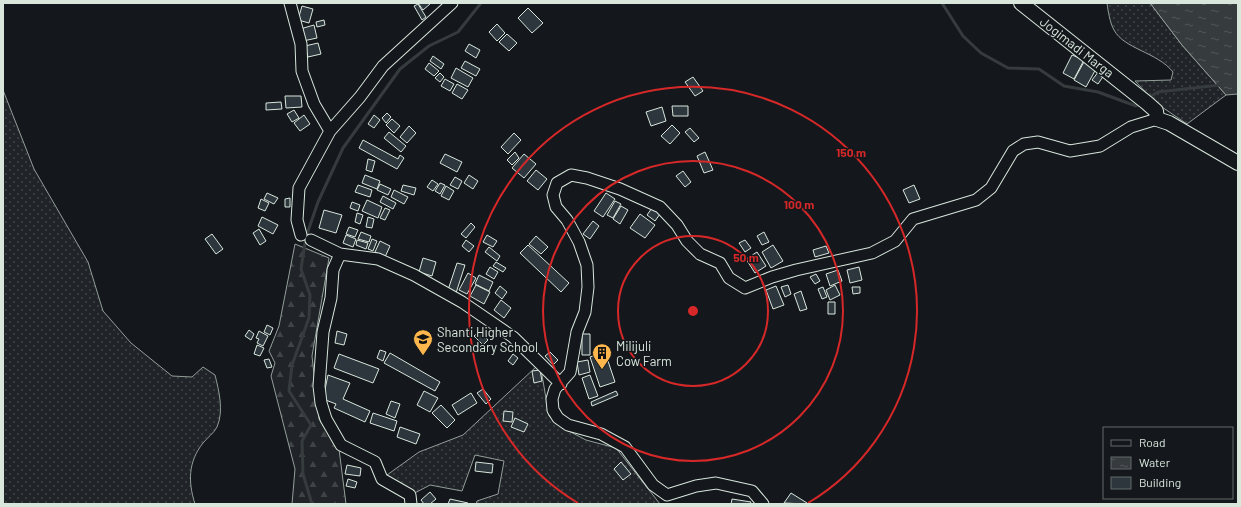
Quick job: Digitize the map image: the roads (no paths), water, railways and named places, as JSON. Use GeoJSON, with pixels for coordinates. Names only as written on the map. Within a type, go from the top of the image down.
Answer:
{"type":"FeatureCollection","features":[{"type":"Feature","properties":{"kind":"main road","name":"Jogimadi Marga"},"geometry":{"type":"LineString","coordinates":[[1021,3],[1147,102],[1156,112],[1157,119]]}},
{"type":"Feature","properties":{"kind":"main road"},"geometry":{"type":"LineString","coordinates":[[1157,119],[1169,123],[1190,137],[1238,163]]}},
{"type":"Feature","properties":{"kind":"street"},"geometry":{"type":"LineString","coordinates":[[290,3],[301,44],[302,71],[314,104],[330,131]]}},
{"type":"Feature","properties":{"kind":"street"},"geometry":{"type":"LineString","coordinates":[[452,3],[383,66],[360,97],[330,131],[298,188],[297,220],[306,238],[340,254],[378,259],[414,275],[462,302],[513,337],[560,384]]}},
{"type":"Feature","properties":{"kind":"street"},"geometry":{"type":"LineString","coordinates":[[764,504],[752,491],[716,483],[696,486],[667,494],[653,485],[624,447],[601,434],[580,429],[558,418],[552,410],[552,399],[555,388],[570,372],[577,332],[585,312],[588,287],[587,265],[579,242],[567,220],[556,206],[553,194],[557,183],[571,176],[587,178],[620,189],[660,207],[677,225],[687,241],[700,254],[720,263],[729,278],[745,288],[784,273],[872,253],[895,241],[913,220],[976,200],[991,188],[1013,151],[1024,144],[1038,142],[1070,151],[1100,146],[1131,127],[1157,119]]}},
{"type":"Feature","properties":{"kind":"street"},"geometry":{"type":"LineString","coordinates":[[340,254],[333,270],[331,298],[323,332],[318,386],[321,403],[326,419],[341,444],[375,462],[382,479],[410,495],[411,504]]}},
{"type":"Feature","properties":{"kind":"water"},"geometry":{"type":"Polygon","coordinates":[[[1150,3],[1238,3],[1238,94],[1226,95],[1182,45],[1150,3]]]}},
{"type":"Feature","properties":{"kind":"waterway"},"geometry":{"type":"LineString","coordinates":[[312,504],[303,474],[302,441],[311,425],[289,391],[292,365],[309,318],[310,295],[301,269],[306,237],[318,202],[343,148],[400,69],[429,46],[458,32],[481,3]]}},
{"type":"Feature","properties":{"kind":"waterway"},"geometry":{"type":"LineString","coordinates":[[942,3],[963,36],[981,53],[1008,68],[1039,69],[1064,86],[1098,92],[1136,106],[1142,103]]}},
{"type":"Feature","properties":{"kind":"waterway"},"geometry":{"type":"LineString","coordinates":[[1148,98],[1158,92],[1220,85]]}},
{"type":"Feature","properties":{"kind":"place","name":"Shanti Higher Secondary School"},"geometry":{"type":"Point","coordinates":[423,356]}},
{"type":"Feature","properties":{"kind":"place","name":"Milijuli Cow Farm"},"geometry":{"type":"Point","coordinates":[602,370]}}]}
